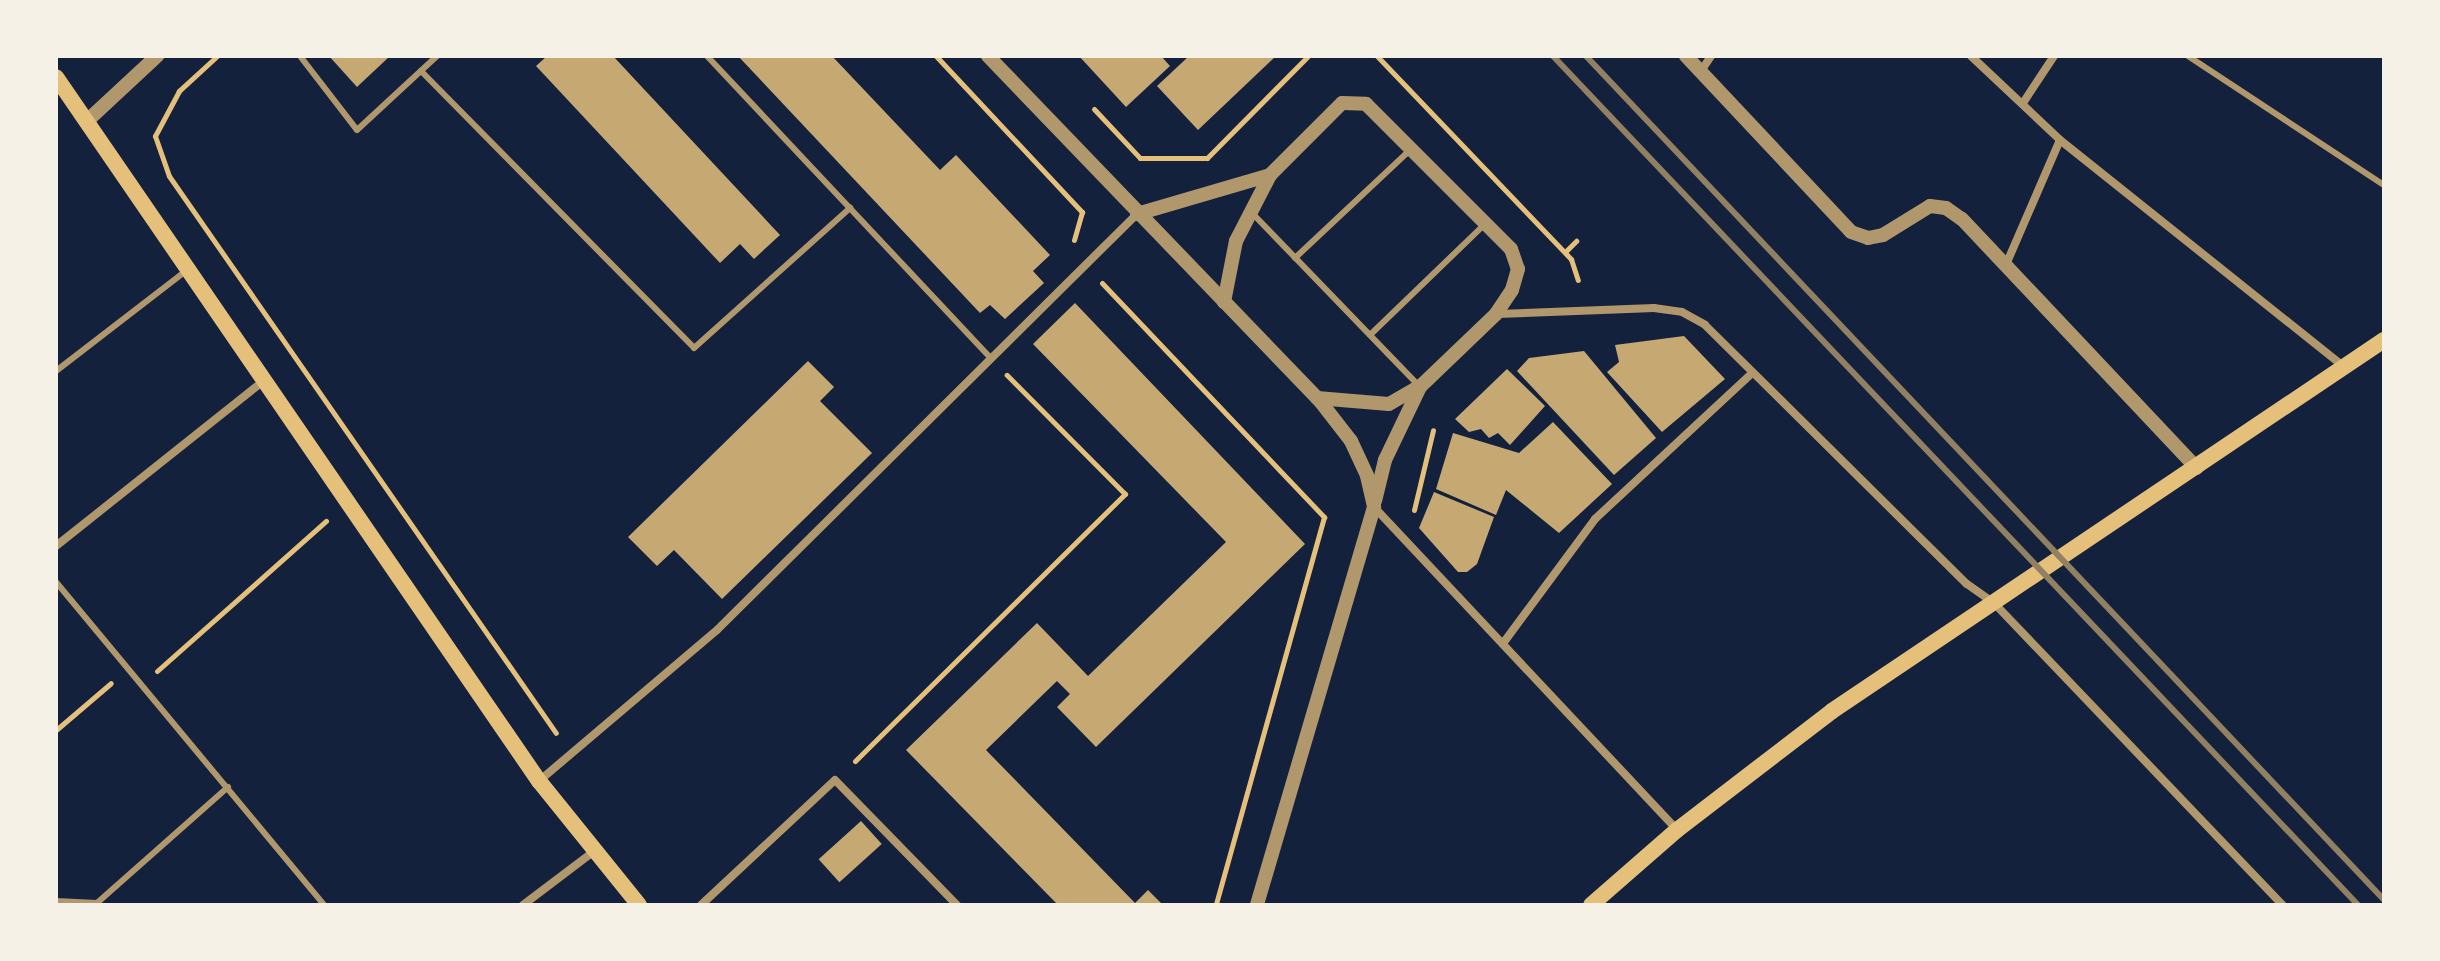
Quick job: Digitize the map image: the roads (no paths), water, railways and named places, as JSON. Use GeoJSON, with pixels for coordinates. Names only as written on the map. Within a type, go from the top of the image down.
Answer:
{"type":"FeatureCollection","features":[{"type":"Feature","properties":{"kind":"main road"},"geometry":{"type":"LineString","coordinates":[[56,77],[539,781],[593,852],[639,905]]}},
{"type":"Feature","properties":{"kind":"main road"},"geometry":{"type":"LineString","coordinates":[[1591,905],[1677,830],[1832,711],[2384,340]]}},
{"type":"Feature","properties":{"kind":"street"},"geometry":{"type":"LineString","coordinates":[[87,121],[157,56]]}},
{"type":"Feature","properties":{"kind":"street"},"geometry":{"type":"LineString","coordinates":[[988,56],[1317,398],[1351,441],[1374,507],[1504,642],[1677,830]]}},
{"type":"Feature","properties":{"kind":"street"},"geometry":{"type":"LineString","coordinates":[[1686,56],[1851,232],[1868,238],[1883,235],[1930,206],[1946,208],[2197,468]]}},
{"type":"Feature","properties":{"kind":"street"},"geometry":{"type":"LineString","coordinates":[[1701,71],[1711,56]]}},
{"type":"Feature","properties":{"kind":"street"},"geometry":{"type":"LineString","coordinates":[[1971,56],[2060,140],[2345,367]]}},
{"type":"Feature","properties":{"kind":"street"},"geometry":{"type":"LineString","coordinates":[[2023,103],[2054,56]]}},
{"type":"Feature","properties":{"kind":"street"},"geometry":{"type":"LineString","coordinates":[[1224,302],[1227,266],[1270,175],[1342,103],[1366,104],[1413,147],[1511,249],[1518,269],[1512,290],[1496,314],[1420,387],[1389,404],[1317,398]]}},
{"type":"Feature","properties":{"kind":"street"},"geometry":{"type":"LineString","coordinates":[[2005,267],[2060,140]]}},
{"type":"Feature","properties":{"kind":"street"},"geometry":{"type":"LineString","coordinates":[[539,781],[717,630],[1137,214],[1270,175]]}},
{"type":"Feature","properties":{"kind":"street"},"geometry":{"type":"LineString","coordinates":[[1496,314],[1626,308],[1682,312],[1705,325],[1967,584],[1994,603],[2283,905]]}},
{"type":"Feature","properties":{"kind":"street"},"geometry":{"type":"LineString","coordinates":[[1504,642],[1595,519],[1752,373]]}},
{"type":"Feature","properties":{"kind":"street"},"geometry":{"type":"LineString","coordinates":[[56,546],[265,380]]}},
{"type":"Feature","properties":{"kind":"street"},"geometry":{"type":"LineString","coordinates":[[1257,905],[1374,507],[1385,460],[1420,387]]}},
{"type":"Feature","properties":{"kind":"street"},"geometry":{"type":"LineString","coordinates":[[701,905],[835,780],[957,905]]}},
{"type":"Feature","properties":{"kind":"street"},"geometry":{"type":"LineString","coordinates":[[523,905],[593,852]]}},
{"type":"Feature","properties":{"kind":"lane"},"geometry":{"type":"LineString","coordinates":[[300,56],[357,130],[437,56]]}},
{"type":"Feature","properties":{"kind":"lane"},"geometry":{"type":"LineString","coordinates":[[707,56],[991,358]]}},
{"type":"Feature","properties":{"kind":"lane"},"geometry":{"type":"LineString","coordinates":[[2188,56],[2384,185]]}},
{"type":"Feature","properties":{"kind":"lane"},"geometry":{"type":"LineString","coordinates":[[421,71],[694,348],[850,208]]}},
{"type":"Feature","properties":{"kind":"lane"},"geometry":{"type":"LineString","coordinates":[[1295,258],[1413,147]]}},
{"type":"Feature","properties":{"kind":"lane"},"geometry":{"type":"LineString","coordinates":[[1251,212],[1420,387]]}},
{"type":"Feature","properties":{"kind":"lane"},"geometry":{"type":"LineString","coordinates":[[1370,335],[1486,223]]}},
{"type":"Feature","properties":{"kind":"lane"},"geometry":{"type":"LineString","coordinates":[[56,371],[189,269]]}},
{"type":"Feature","properties":{"kind":"lane"},"geometry":{"type":"LineString","coordinates":[[56,582],[130,667],[324,905]]}},
{"type":"Feature","properties":{"kind":"lane"},"geometry":{"type":"LineString","coordinates":[[56,901],[97,903],[228,787]]}},
{"type":"Feature","properties":{"kind":"railway"},"geometry":{"type":"LineString","coordinates":[[1553,56],[2358,905]]}},
{"type":"Feature","properties":{"kind":"railway"},"geometry":{"type":"LineString","coordinates":[[1586,56],[2384,900]]}}]}
